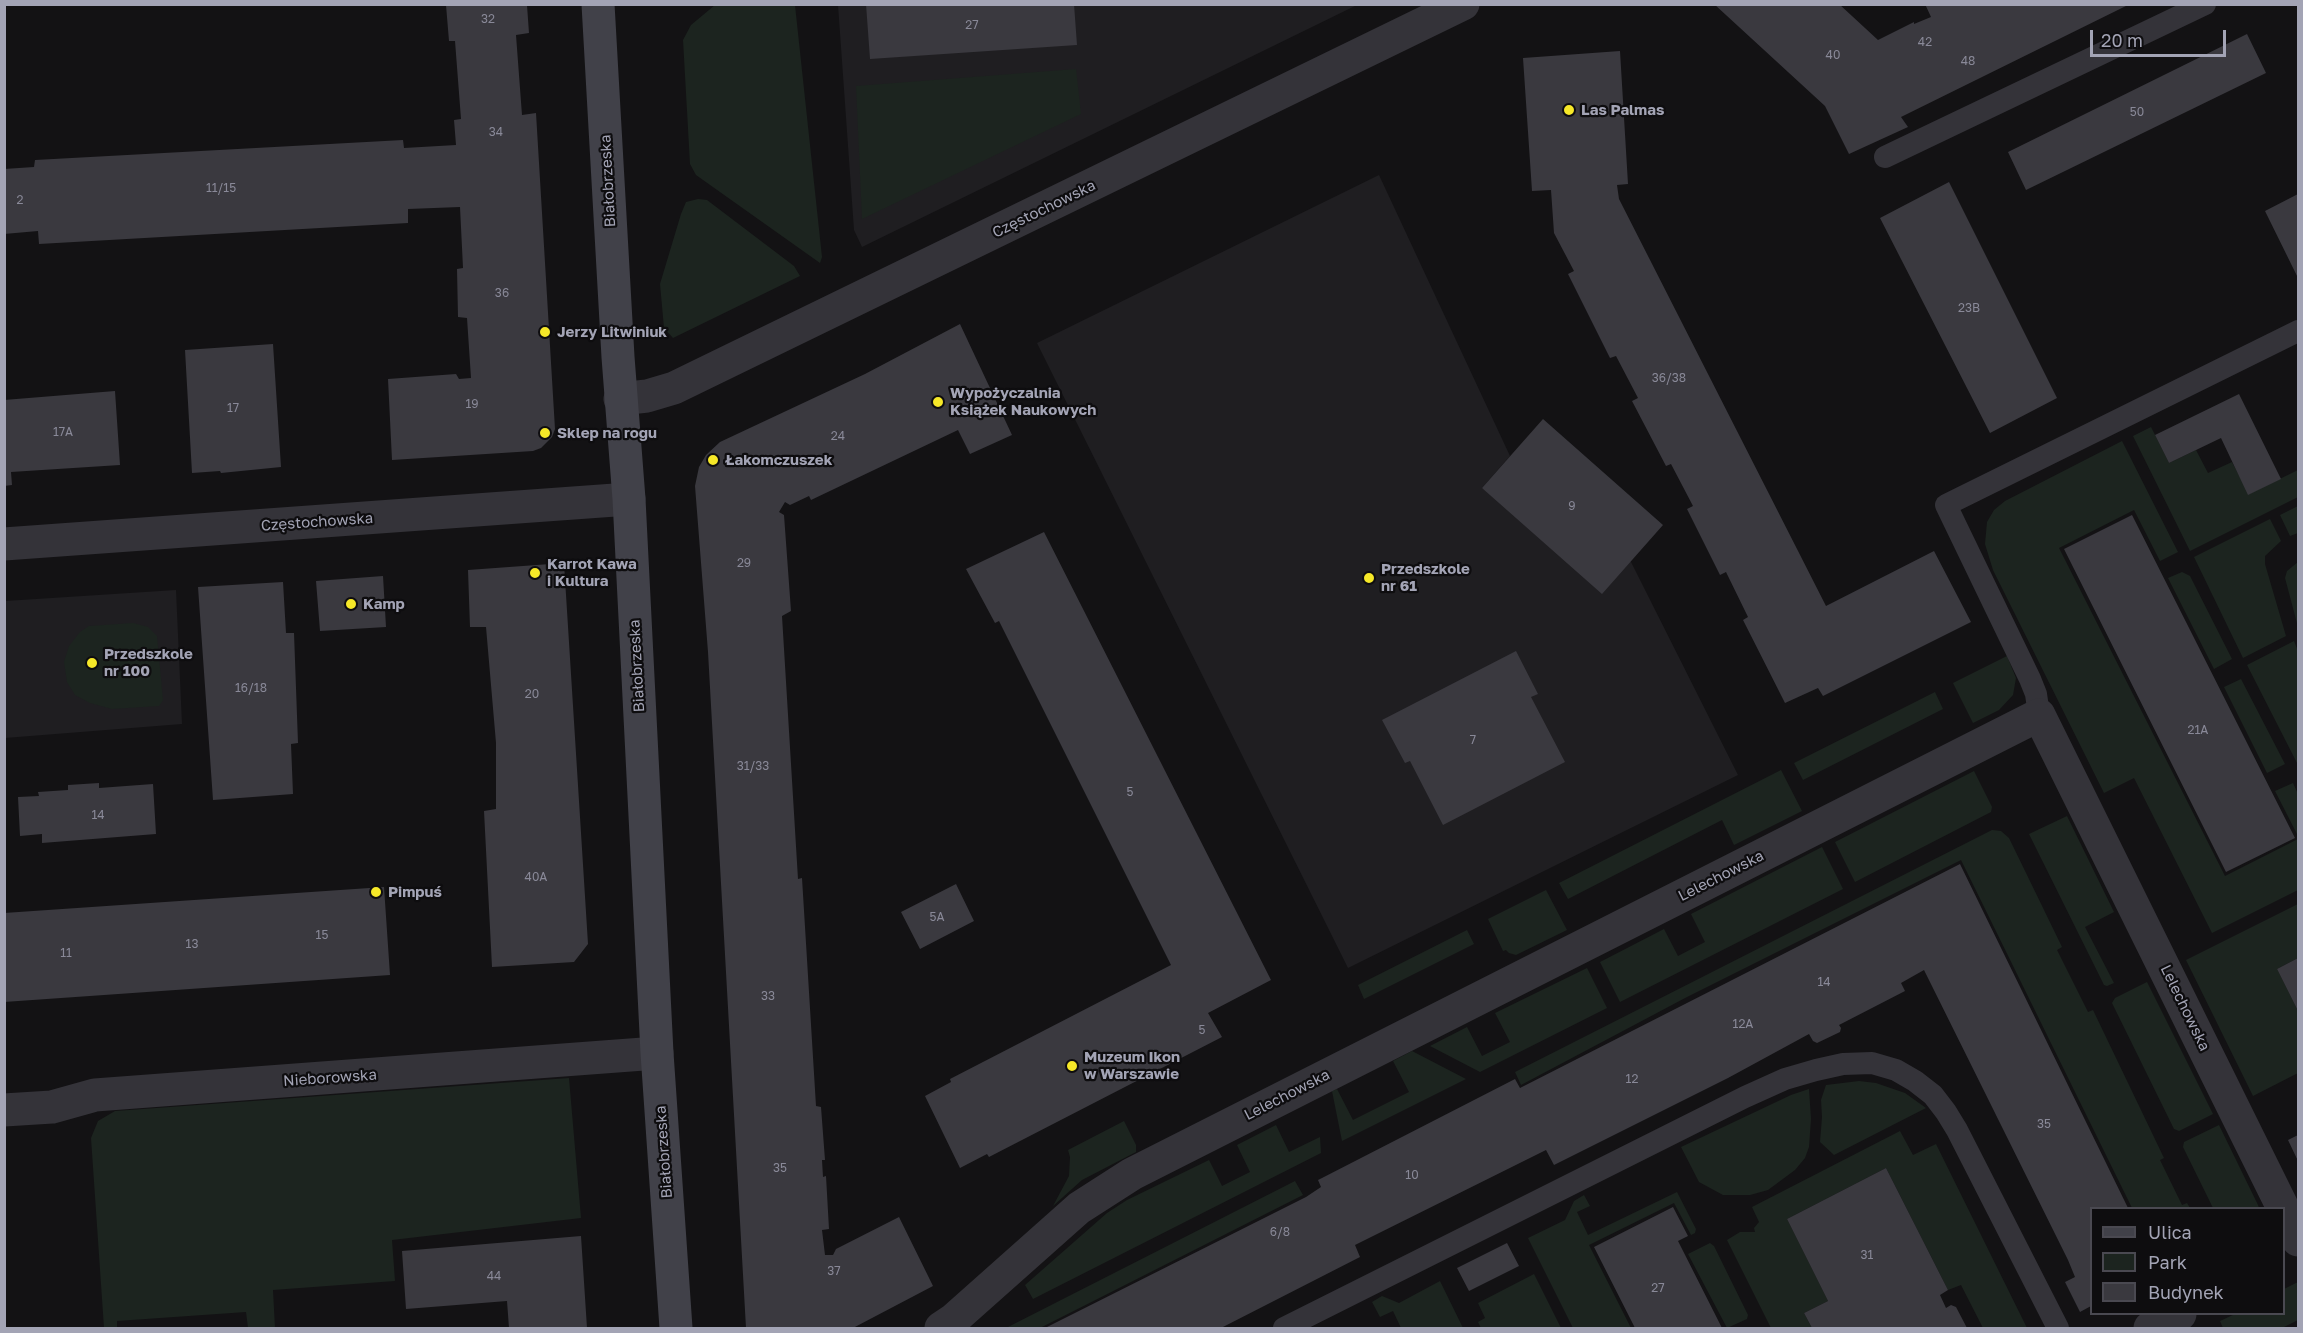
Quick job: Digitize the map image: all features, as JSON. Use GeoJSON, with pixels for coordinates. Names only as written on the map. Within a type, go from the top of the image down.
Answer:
{"type":"FeatureCollection","features":[{"type":"Feature","properties":{"kind":"street","name":"Białobrzeska"},"geometry":{"type":"LineString","coordinates":[[598,4],[620,399],[629,500],[657,1053],[676,1329]]}},
{"type":"Feature","properties":{"kind":"street","name":"Częstochowska"},"geometry":{"type":"LineString","coordinates":[[620,399],[647,396],[674,388],[1463,4]]}},
{"type":"Feature","properties":{"kind":"street","name":"Częstochowska"},"geometry":{"type":"LineString","coordinates":[[4,544],[629,500]]}},
{"type":"Feature","properties":{"kind":"street","name":"Lelechowska"},"geometry":{"type":"LineString","coordinates":[[940,1329],[1079,1208],[1132,1174],[2039,715],[2282,1207]]}},
{"type":"Feature","properties":{"kind":"street","name":"Nieborowska"},"geometry":{"type":"LineString","coordinates":[[4,1110],[52,1107],[95,1095],[657,1053]]}},
{"type":"Feature","properties":{"kind":"street","name":"Lelechowska"},"geometry":{"type":"LineString","coordinates":[[2285,1213],[2298,1240]]}},
{"type":"Feature","properties":{"kind":"street"},"geometry":{"type":"LineString","coordinates":[[2150,1329],[2178,1315]]}},
{"type":"Feature","properties":{"kind":"lane"},"geometry":{"type":"LineString","coordinates":[[1885,157],[2205,4]]}},
{"type":"Feature","properties":{"kind":"lane"},"geometry":{"type":"LineString","coordinates":[[2039,715],[2036,694],[2030,679],[1946,505],[2298,331]]}},
{"type":"Feature","properties":{"kind":"lane"},"geometry":{"type":"LineString","coordinates":[[1284,1329],[1745,1097],[1785,1079],[1816,1070],[1843,1064],[1872,1063],[1896,1070],[1915,1081],[1933,1095],[1946,1112],[1963,1141],[2058,1329]]}},
{"type":"Feature","properties":{"kind":"shaded area"},"geometry":{"type":"Polygon","coordinates":[[[838,5],[1357,5],[862,247],[854,230],[838,5]]]}},
{"type":"Feature","properties":{"kind":"shaded area","name":"Przedszkole nr 61"},"geometry":{"type":"Polygon","coordinates":[[[1379,175],[1510,456],[1482,488],[1631,562],[1738,775],[1348,968],[1037,343],[1379,175]]]}},
{"type":"Feature","properties":{"kind":"shaded area","name":"Przedszkole nr 100"},"geometry":{"type":"Polygon","coordinates":[[[176,590],[182,724],[5,738],[5,601],[176,590]]]}},
{"type":"Feature","properties":{"kind":"green space"},"geometry":{"type":"Polygon","coordinates":[[[715,5],[795,5],[822,257],[820,263],[696,175],[690,164],[683,40],[691,25],[715,5]]]}},
{"type":"Feature","properties":{"kind":"green space"},"geometry":{"type":"Polygon","coordinates":[[[1076,69],[1081,114],[862,219],[856,86],[1076,69]]]}},
{"type":"Feature","properties":{"kind":"green space"},"geometry":{"type":"Polygon","coordinates":[[[698,199],[707,200],[794,266],[800,276],[673,338],[664,328],[660,284],[686,202],[698,199]]]}},
{"type":"Feature","properties":{"kind":"green space"},"geometry":{"type":"Polygon","coordinates":[[[2151,427],[2169,463],[2196,450],[2208,473],[2232,462],[2249,494],[2298,470],[2298,497],[2190,551],[2133,436],[2151,427]]]}},
{"type":"Feature","properties":{"kind":"green space"},"geometry":{"type":"Polygon","coordinates":[[[2122,441],[2178,552],[2160,561],[2134,510],[2059,548],[2225,876],[2298,839],[2298,890],[2212,933],[2134,778],[2104,793],[1993,570],[1985,544],[1987,522],[1994,510],[2005,501],[2122,441]]]}},
{"type":"Feature","properties":{"kind":"green space"},"geometry":{"type":"Polygon","coordinates":[[[2298,506],[2298,533],[2290,536],[2280,515],[2298,506]]]}},
{"type":"Feature","properties":{"kind":"green space"},"geometry":{"type":"Polygon","coordinates":[[[2270,519],[2281,541],[2265,556],[2265,564],[2286,636],[2243,658],[2194,557],[2270,519]]]}},
{"type":"Feature","properties":{"kind":"green space"},"geometry":{"type":"Polygon","coordinates":[[[2298,562],[2298,627],[2285,578],[2287,571],[2298,562]]]}},
{"type":"Feature","properties":{"kind":"green space"},"geometry":{"type":"Polygon","coordinates":[[[2182,572],[2190,576],[2232,659],[2214,669],[2168,578],[2182,572]]]}},
{"type":"Feature","properties":{"kind":"green space"},"geometry":{"type":"Polygon","coordinates":[[[133,623],[148,627],[157,636],[163,700],[159,706],[112,709],[90,703],[75,695],[67,682],[64,662],[69,646],[80,632],[89,626],[133,623]]]}},
{"type":"Feature","properties":{"kind":"green space"},"geometry":{"type":"Polygon","coordinates":[[[2294,641],[2298,651],[2297,763],[2247,665],[2294,641]]]}},
{"type":"Feature","properties":{"kind":"green space"},"geometry":{"type":"Polygon","coordinates":[[[2007,656],[2016,678],[2013,695],[1999,710],[1973,723],[1953,683],[2007,656]]]}},
{"type":"Feature","properties":{"kind":"green space"},"geometry":{"type":"Polygon","coordinates":[[[2241,679],[2285,764],[2267,773],[2224,687],[2241,679]]]}},
{"type":"Feature","properties":{"kind":"green space"},"geometry":{"type":"Polygon","coordinates":[[[1935,692],[1943,709],[1803,780],[1794,763],[1935,692]]]}},
{"type":"Feature","properties":{"kind":"green space"},"geometry":{"type":"Polygon","coordinates":[[[1781,770],[1802,811],[1734,845],[1722,820],[1568,899],[1559,883],[1781,770]]]}},
{"type":"Feature","properties":{"kind":"green space"},"geometry":{"type":"Polygon","coordinates":[[[1974,771],[1992,807],[1991,812],[1855,882],[1835,842],[1974,771]]]}},
{"type":"Feature","properties":{"kind":"green space"},"geometry":{"type":"Polygon","coordinates":[[[2293,783],[2298,794],[2298,836],[2275,791],[2293,783]]]}},
{"type":"Feature","properties":{"kind":"green space"},"geometry":{"type":"Polygon","coordinates":[[[2067,816],[2114,912],[2085,927],[2114,983],[2107,986],[2104,985],[2029,834],[2067,816]]]}},
{"type":"Feature","properties":{"kind":"green space"},"geometry":{"type":"Polygon","coordinates":[[[1992,830],[2001,831],[2009,838],[2062,947],[2057,950],[2088,1012],[2093,1010],[2164,1158],[2160,1160],[2182,1205],[2187,1203],[2189,1207],[2132,1207],[1961,860],[1687,997],[1521,1085],[1515,1072],[1992,830]]]}},
{"type":"Feature","properties":{"kind":"green space"},"geometry":{"type":"Polygon","coordinates":[[[1822,847],[1843,889],[1620,1002],[1600,962],[1664,929],[1678,956],[1705,942],[1691,914],[1822,847]]]}},
{"type":"Feature","properties":{"kind":"green space"},"geometry":{"type":"Polygon","coordinates":[[[1546,890],[1567,930],[1516,955],[1506,950],[1503,951],[1488,919],[1546,890]]]}},
{"type":"Feature","properties":{"kind":"green space"},"geometry":{"type":"Polygon","coordinates":[[[2298,904],[2298,958],[2277,969],[2298,1011],[2298,1073],[2253,1096],[2186,960],[2298,904]]]}},
{"type":"Feature","properties":{"kind":"green space"},"geometry":{"type":"Polygon","coordinates":[[[1467,930],[1474,944],[1364,999],[1358,985],[1467,930]]]}},
{"type":"Feature","properties":{"kind":"green space"},"geometry":{"type":"Polygon","coordinates":[[[1587,968],[1607,1008],[1480,1072],[1430,1046],[1467,1027],[1482,1056],[1510,1042],[1495,1013],[1587,968]]]}},
{"type":"Feature","properties":{"kind":"green space"},"geometry":{"type":"Polygon","coordinates":[[[2147,982],[2213,1114],[2179,1131],[2174,1129],[2112,1003],[2115,998],[2147,982]]]}},
{"type":"Feature","properties":{"kind":"green space"},"geometry":{"type":"Polygon","coordinates":[[[1412,1051],[1466,1079],[1342,1141],[1332,1091],[1337,1089],[1353,1120],[1409,1092],[1393,1061],[1412,1051]]]}},
{"type":"Feature","properties":{"kind":"green space"},"geometry":{"type":"Polygon","coordinates":[[[569,1078],[581,1218],[392,1240],[395,1281],[273,1290],[275,1328],[248,1328],[246,1312],[117,1321],[117,1328],[104,1328],[91,1138],[98,1121],[115,1111],[569,1078]]]}},
{"type":"Feature","properties":{"kind":"green space"},"geometry":{"type":"Polygon","coordinates":[[[1859,1081],[1876,1083],[1905,1093],[1926,1108],[1834,1155],[1820,1142],[1821,1100],[1826,1085],[1859,1081]]]}},
{"type":"Feature","properties":{"kind":"green space"},"geometry":{"type":"Polygon","coordinates":[[[1809,1089],[1811,1119],[1809,1147],[1805,1158],[1795,1170],[1768,1190],[1750,1195],[1723,1195],[1699,1182],[1681,1147],[1791,1095],[1809,1089]]]}},
{"type":"Feature","properties":{"kind":"green space"},"geometry":{"type":"Polygon","coordinates":[[[1124,1121],[1136,1145],[1136,1152],[1082,1180],[1053,1206],[1069,1176],[1068,1150],[1124,1121]]]}},
{"type":"Feature","properties":{"kind":"green space"},"geometry":{"type":"Polygon","coordinates":[[[1276,1125],[1289,1152],[1320,1137],[1321,1153],[1033,1299],[1025,1285],[1107,1213],[1127,1200],[1209,1160],[1222,1186],[1250,1172],[1237,1145],[1276,1125]]]}},
{"type":"Feature","properties":{"kind":"green space"},"geometry":{"type":"Polygon","coordinates":[[[2219,1125],[2259,1207],[2213,1207],[2183,1147],[2184,1142],[2219,1125]]]}},
{"type":"Feature","properties":{"kind":"green space"},"geometry":{"type":"Polygon","coordinates":[[[1900,1131],[1913,1155],[1936,1144],[2027,1328],[1983,1328],[1961,1285],[1948,1290],[1886,1168],[1787,1219],[1828,1301],[1804,1313],[1812,1328],[1771,1328],[1727,1240],[1740,1232],[1755,1232],[1754,1228],[1759,1222],[1752,1207],[1900,1131]]]}},
{"type":"Feature","properties":{"kind":"green space"},"geometry":{"type":"Polygon","coordinates":[[[1295,1181],[1303,1195],[1040,1328],[1006,1328],[1295,1181]]]}},
{"type":"Feature","properties":{"kind":"green space"},"geometry":{"type":"Polygon","coordinates":[[[1677,1192],[1696,1229],[1695,1233],[1691,1235],[1674,1203],[1589,1245],[1631,1328],[1573,1328],[1528,1238],[1565,1220],[1574,1201],[1584,1195],[1590,1206],[1577,1212],[1588,1235],[1677,1192]]]}},
{"type":"Feature","properties":{"kind":"green space"},"geometry":{"type":"Polygon","coordinates":[[[1710,1243],[1714,1246],[1748,1315],[1747,1319],[1727,1328],[1688,1254],[1710,1243]]]}},
{"type":"Feature","properties":{"kind":"green space"},"geometry":{"type":"Polygon","coordinates":[[[1534,1274],[1561,1328],[1481,1328],[1478,1322],[1485,1318],[1478,1303],[1534,1274]]]}},
{"type":"Feature","properties":{"kind":"green space"},"geometry":{"type":"Polygon","coordinates":[[[1440,1281],[1463,1328],[1401,1328],[1393,1311],[1380,1317],[1372,1302],[1382,1296],[1399,1303],[1440,1281]]]}},
{"type":"Feature","properties":{"kind":"green space"},"geometry":{"type":"Polygon","coordinates":[[[2298,1282],[2298,1320],[2282,1328],[2223,1328],[2220,1321],[2233,1315],[2285,1315],[2285,1288],[2298,1282]]]}},
{"type":"Feature","properties":{"kind":"building"},"geometry":{"type":"Polygon","coordinates":[[[866,4],[1074,4],[1077,45],[870,59],[866,4]]]}},
{"type":"Feature","properties":{"kind":"building"},"geometry":{"type":"Polygon","coordinates":[[[1714,4],[1839,4],[1878,40],[1914,22],[1914,24],[1931,17],[1925,4],[2130,4],[1901,117],[1908,127],[1849,154],[1825,106],[1714,4]]]}},
{"type":"Feature","properties":{"kind":"building"},"geometry":{"type":"Polygon","coordinates":[[[446,5],[527,5],[529,33],[516,35],[522,115],[536,113],[555,429],[552,437],[541,448],[533,451],[392,460],[388,379],[456,374],[459,379],[471,378],[467,318],[458,317],[457,269],[463,268],[460,207],[408,209],[408,223],[39,244],[38,231],[4,234],[4,169],[34,167],[35,160],[403,140],[404,148],[456,145],[454,120],[461,119],[455,41],[449,41],[446,5]]]}},
{"type":"Feature","properties":{"kind":"building"},"geometry":{"type":"Polygon","coordinates":[[[2247,34],[2266,73],[2026,190],[2008,152],[2247,34]]]}},
{"type":"Feature","properties":{"kind":"building"},"geometry":{"type":"Polygon","coordinates":[[[1620,51],[1628,184],[1617,185],[1619,199],[1826,606],[1934,551],[1971,622],[1823,696],[1818,688],[1785,703],[1743,620],[1748,617],[1726,572],[1720,575],[1687,509],[1693,506],[1671,464],[1666,466],[1632,401],[1638,398],[1616,356],[1610,358],[1568,274],[1574,271],[1554,233],[1551,190],[1532,191],[1523,58],[1620,51]]]}},
{"type":"Feature","properties":{"kind":"building"},"geometry":{"type":"Polygon","coordinates":[[[1949,182],[2057,398],[1990,433],[1880,218],[1949,182]]]}},
{"type":"Feature","properties":{"kind":"building"},"geometry":{"type":"Polygon","coordinates":[[[2298,194],[2298,278],[2265,211],[2298,194]]]}},
{"type":"Feature","properties":{"kind":"building"},"geometry":{"type":"Polygon","coordinates":[[[960,324],[1012,435],[970,454],[958,430],[811,500],[809,496],[790,505],[785,502],[779,512],[784,515],[791,611],[782,616],[798,879],[802,878],[816,1106],[821,1107],[825,1160],[822,1160],[823,1177],[826,1176],[829,1229],[822,1230],[825,1255],[833,1255],[836,1249],[899,1217],[933,1286],[853,1328],[746,1328],[708,652],[695,486],[699,467],[706,455],[720,442],[865,374],[960,324]]]}},
{"type":"Feature","properties":{"kind":"building"},"geometry":{"type":"Polygon","coordinates":[[[273,344],[281,467],[221,473],[220,471],[192,473],[185,350],[273,344]]]}},
{"type":"Feature","properties":{"kind":"building"},"geometry":{"type":"Polygon","coordinates":[[[115,391],[120,465],[11,472],[12,485],[4,486],[4,400],[115,391]]]}},
{"type":"Feature","properties":{"kind":"building"},"geometry":{"type":"Polygon","coordinates":[[[2239,394],[2281,479],[2248,495],[2221,438],[2169,463],[2155,435],[2239,394]]]}},
{"type":"Feature","properties":{"kind":"building"},"geometry":{"type":"Polygon","coordinates":[[[1543,419],[1663,525],[1602,594],[1482,488],[1543,419]]]}},
{"type":"Feature","properties":{"kind":"building"},"geometry":{"type":"Polygon","coordinates":[[[2132,515],[2295,838],[2226,872],[2064,549],[2132,515]]]}},
{"type":"Feature","properties":{"kind":"building"},"geometry":{"type":"Polygon","coordinates":[[[1044,532],[1271,980],[1208,1013],[1222,1037],[989,1157],[987,1154],[960,1168],[925,1096],[951,1082],[950,1079],[1171,965],[999,621],[995,623],[966,569],[1044,532]]]}},
{"type":"Feature","properties":{"kind":"building"},"geometry":{"type":"Polygon","coordinates":[[[564,563],[588,944],[574,962],[492,967],[484,811],[496,809],[496,743],[486,627],[470,627],[468,570],[564,563]]]}},
{"type":"Feature","properties":{"kind":"building","name":"Kamp"},"geometry":{"type":"Polygon","coordinates":[[[383,576],[386,627],[320,631],[316,581],[383,576]]]}},
{"type":"Feature","properties":{"kind":"building"},"geometry":{"type":"Polygon","coordinates":[[[283,582],[286,633],[294,633],[298,743],[291,744],[293,794],[213,800],[198,587],[283,582]]]}},
{"type":"Feature","properties":{"kind":"building"},"geometry":{"type":"Polygon","coordinates":[[[1516,651],[1538,694],[1531,697],[1565,762],[1443,825],[1410,761],[1405,763],[1382,720],[1516,651]]]}},
{"type":"Feature","properties":{"kind":"building"},"geometry":{"type":"Polygon","coordinates":[[[99,783],[99,788],[153,784],[156,834],[42,843],[42,834],[20,836],[18,797],[39,796],[38,792],[68,790],[68,785],[99,783]]]}},
{"type":"Feature","properties":{"kind":"building"},"geometry":{"type":"Polygon","coordinates":[[[1960,864],[2128,1207],[2090,1207],[2090,1307],[2080,1312],[2065,1282],[2075,1277],[2068,1260],[1924,970],[1901,983],[1905,991],[1839,1025],[1840,1032],[1817,1043],[1809,1034],[1728,1078],[1554,1165],[1546,1150],[1355,1245],[1360,1257],[1221,1328],[1045,1328],[1306,1197],[1321,1187],[1318,1180],[1515,1079],[1520,1088],[1960,864]]]}},
{"type":"Feature","properties":{"kind":"building"},"geometry":{"type":"Polygon","coordinates":[[[956,884],[974,921],[920,949],[901,912],[956,884]]]}},
{"type":"Feature","properties":{"kind":"building"},"geometry":{"type":"Polygon","coordinates":[[[384,887],[390,975],[4,1002],[4,913],[384,887]]]}},
{"type":"Feature","properties":{"kind":"building"},"geometry":{"type":"Polygon","coordinates":[[[2298,958],[2298,1011],[2277,969],[2298,958]]]}},
{"type":"Feature","properties":{"kind":"building"},"geometry":{"type":"Polygon","coordinates":[[[2298,1135],[2298,1161],[2288,1140],[2298,1135]]]}},
{"type":"Feature","properties":{"kind":"building"},"geometry":{"type":"Polygon","coordinates":[[[1886,1168],[1948,1290],[1940,1295],[1946,1308],[1951,1305],[1956,1307],[1967,1328],[1812,1328],[1804,1313],[1828,1301],[1787,1219],[1886,1168]]]}},
{"type":"Feature","properties":{"kind":"building"},"geometry":{"type":"Polygon","coordinates":[[[1673,1207],[1688,1236],[1678,1241],[1722,1328],[1635,1328],[1594,1247],[1673,1207]]]}},
{"type":"Feature","properties":{"kind":"building"},"geometry":{"type":"Polygon","coordinates":[[[581,1236],[587,1328],[509,1328],[507,1301],[406,1309],[402,1251],[581,1236]]]}},
{"type":"Feature","properties":{"kind":"building"},"geometry":{"type":"Polygon","coordinates":[[[1507,1243],[1519,1266],[1469,1291],[1457,1268],[1507,1243]]]}},
{"type":"Feature","properties":{"kind":"place","name":"Las Palmas"},"geometry":{"type":"Point","coordinates":[1569,110]}},
{"type":"Feature","properties":{"kind":"place","name":"Jerzy Litwiniuk"},"geometry":{"type":"Point","coordinates":[545,332]}},
{"type":"Feature","properties":{"kind":"place","name":"Wypożyczalnia Książek Naukowych"},"geometry":{"type":"Point","coordinates":[938,402]}},
{"type":"Feature","properties":{"kind":"place","name":"Sklep na rogu"},"geometry":{"type":"Point","coordinates":[545,433]}},
{"type":"Feature","properties":{"kind":"place","name":"Łakomczuszek"},"geometry":{"type":"Point","coordinates":[713,460]}},
{"type":"Feature","properties":{"kind":"place","name":"Karrot Kawa i Kultura"},"geometry":{"type":"Point","coordinates":[535,573]}},
{"type":"Feature","properties":{"kind":"place","name":"Przedszkole nr 61"},"geometry":{"type":"Point","coordinates":[1369,578]}},
{"type":"Feature","properties":{"kind":"place","name":"Kamp"},"geometry":{"type":"Point","coordinates":[351,604]}},
{"type":"Feature","properties":{"kind":"place","name":"Przedszkole nr 100"},"geometry":{"type":"Point","coordinates":[92,663]}},
{"type":"Feature","properties":{"kind":"place","name":"Pimpuś"},"geometry":{"type":"Point","coordinates":[376,892]}},
{"type":"Feature","properties":{"kind":"place","name":"Muzeum Ikon w Warszawie"},"geometry":{"type":"Point","coordinates":[1072,1066]}}]}
